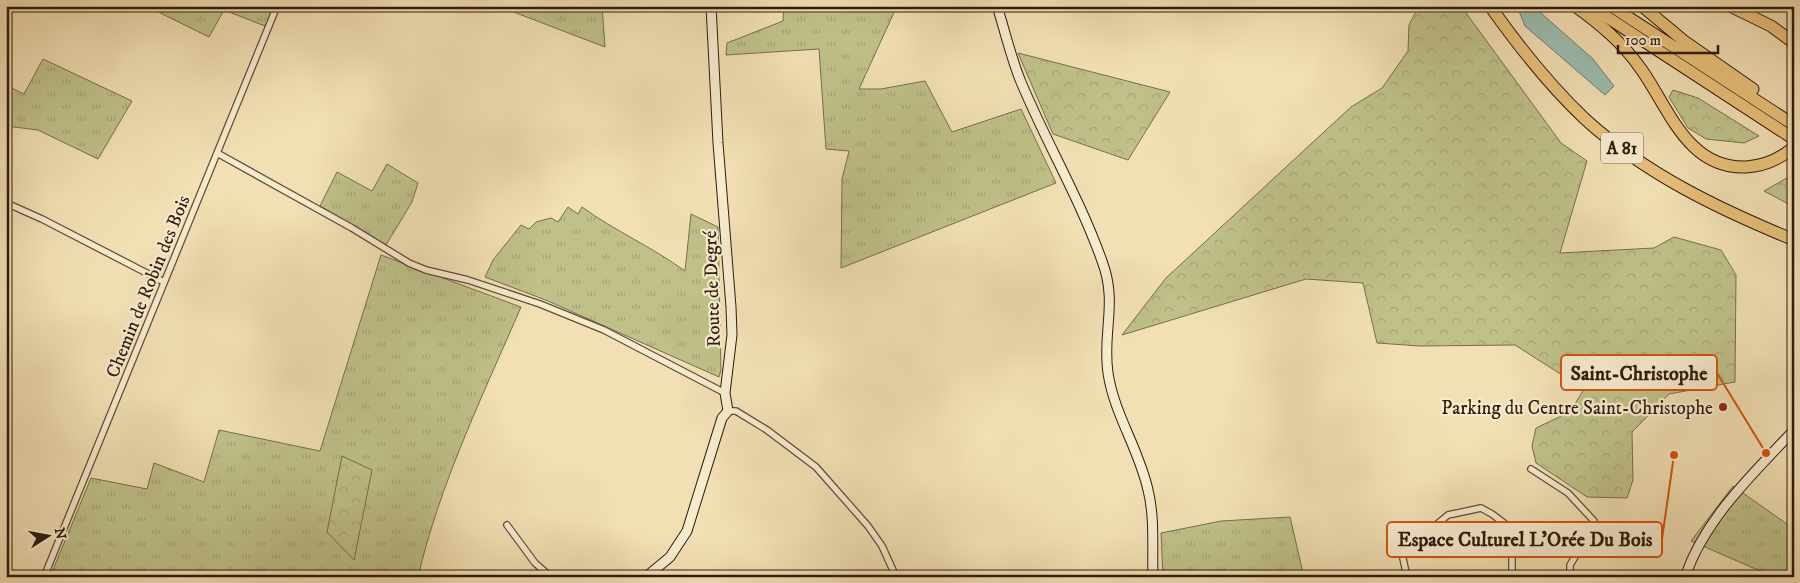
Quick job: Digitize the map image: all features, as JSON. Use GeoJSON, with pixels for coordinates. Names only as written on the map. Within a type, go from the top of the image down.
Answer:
{"type":"FeatureCollection","features":[{"type":"Feature","properties":{"kind":"highway","name":"A 81"},"geometry":{"type":"LineString","coordinates":[[1490,6],[1534,65],[1560,94],[1586,120],[1620,147],[1655,172],[1700,198],[1794,240]]}},
{"type":"Feature","properties":{"kind":"highway"},"geometry":{"type":"LineString","coordinates":[[1575,6],[1608,32],[1626,50],[1642,70],[1682,135],[1704,156],[1722,164],[1741,167],[1760,165],[1784,155],[1794,147]]}},
{"type":"Feature","properties":{"kind":"highway"},"geometry":{"type":"LineString","coordinates":[[1590,6],[1794,139]]}},
{"type":"Feature","properties":{"kind":"highway"},"geometry":{"type":"LineString","coordinates":[[1612,6],[1794,125]]}},
{"type":"Feature","properties":{"kind":"highway"},"geometry":{"type":"LineString","coordinates":[[1642,6],[1684,41],[1794,117]]}},
{"type":"Feature","properties":{"kind":"highway"},"geometry":{"type":"LineString","coordinates":[[1730,6],[1771,26],[1794,42]]}},
{"type":"Feature","properties":{"kind":"street","name":"Chemin de Robin des Bois"},"geometry":{"type":"LineString","coordinates":[[44,577],[277,6]]}},
{"type":"Feature","properties":{"kind":"street","name":"Route de Degré"},"geometry":{"type":"LineString","coordinates":[[711,6],[718,143],[732,335],[726,393],[728,411]]}},
{"type":"Feature","properties":{"kind":"street"},"geometry":{"type":"LineString","coordinates":[[997,6],[1020,80],[1108,277],[1111,305],[1107,350],[1108,372],[1116,406],[1128,432],[1149,491],[1153,577]]}},
{"type":"Feature","properties":{"kind":"street"},"geometry":{"type":"LineString","coordinates":[[217,153],[409,262],[426,270],[468,280],[558,311],[604,330],[726,393]]}},
{"type":"Feature","properties":{"kind":"street"},"geometry":{"type":"LineString","coordinates":[[6,203],[42,219],[164,282]]}},
{"type":"Feature","properties":{"kind":"street"},"geometry":{"type":"LineString","coordinates":[[646,577],[670,557],[687,531],[722,418],[728,411],[736,411],[811,462],[868,526],[882,546],[896,577]]}},
{"type":"Feature","properties":{"kind":"street"},"geometry":{"type":"LineString","coordinates":[[1685,577],[1701,541],[1747,480],[1794,430]]}},
{"type":"Feature","properties":{"kind":"street"},"geometry":{"type":"LineString","coordinates":[[1531,469],[1568,493],[1594,521],[1593,527],[1570,564],[1570,577]]}},
{"type":"Feature","properties":{"kind":"street"},"geometry":{"type":"LineString","coordinates":[[1407,577],[1401,549],[1403,540],[1425,534],[1448,515],[1481,508],[1492,514],[1517,534],[1518,541],[1511,557],[1512,577]]}},
{"type":"Feature","properties":{"kind":"street"},"geometry":{"type":"LineString","coordinates":[[507,525],[535,563],[551,577]]}},
{"type":"Feature","properties":{"kind":"green space"},"geometry":{"type":"Polygon","coordinates":[[[146,6],[279,6],[270,28],[224,10],[209,37],[146,6]]]}},
{"type":"Feature","properties":{"kind":"green space"},"geometry":{"type":"Polygon","coordinates":[[[498,6],[602,6],[605,47],[498,6]]]}},
{"type":"Feature","properties":{"kind":"green space"},"geometry":{"type":"Polygon","coordinates":[[[784,6],[897,6],[859,89],[881,89],[925,81],[952,132],[1021,109],[1056,183],[841,268],[842,179],[849,151],[826,149],[819,49],[726,55],[727,43],[783,21],[784,6]]]}},
{"type":"Feature","properties":{"kind":"green space"},"geometry":{"type":"Polygon","coordinates":[[[1419,6],[1461,6],[1561,143],[1587,161],[1560,253],[1654,248],[1674,237],[1721,250],[1736,275],[1735,382],[1669,394],[1632,432],[1633,480],[1627,498],[1587,497],[1536,463],[1532,446],[1536,428],[1570,412],[1584,389],[1515,345],[1420,346],[1377,343],[1363,283],[1306,279],[1122,335],[1166,278],[1351,107],[1382,88],[1408,51],[1409,25],[1419,6]]]}},
{"type":"Feature","properties":{"kind":"green space"},"geometry":{"type":"Polygon","coordinates":[[[1018,53],[1170,92],[1128,160],[1053,134],[1018,53]]]}},
{"type":"Feature","properties":{"kind":"green space"},"geometry":{"type":"Polygon","coordinates":[[[43,59],[132,101],[98,159],[38,130],[6,126],[6,85],[24,94],[43,59]]]}},
{"type":"Feature","properties":{"kind":"green space"},"geometry":{"type":"Polygon","coordinates":[[[1673,90],[1698,98],[1759,136],[1744,143],[1706,139],[1688,128],[1669,97],[1673,90]]]}},
{"type":"Feature","properties":{"kind":"green space"},"geometry":{"type":"Polygon","coordinates":[[[387,164],[418,183],[412,202],[386,245],[320,206],[337,172],[372,191],[387,164]]]}},
{"type":"Feature","properties":{"kind":"green space"},"geometry":{"type":"Polygon","coordinates":[[[1794,174],[1794,207],[1764,191],[1794,174]]]}},
{"type":"Feature","properties":{"kind":"green space"},"geometry":{"type":"Polygon","coordinates":[[[568,207],[578,214],[582,207],[685,271],[691,214],[718,227],[721,370],[719,377],[548,301],[485,277],[493,260],[521,225],[529,229],[536,222],[551,218],[558,222],[568,207]]]}},
{"type":"Feature","properties":{"kind":"green space"},"geometry":{"type":"Polygon","coordinates":[[[381,255],[521,307],[450,473],[427,542],[418,577],[50,577],[91,478],[147,489],[154,463],[204,482],[219,430],[320,451],[381,255]]]}},
{"type":"Feature","properties":{"kind":"green space"},"geometry":{"type":"Polygon","coordinates":[[[342,456],[372,470],[354,560],[327,532],[342,456]]]}},
{"type":"Feature","properties":{"kind":"green space"},"geometry":{"type":"Polygon","coordinates":[[[1733,486],[1794,529],[1794,577],[1774,577],[1691,541],[1733,486]]]}},
{"type":"Feature","properties":{"kind":"green space"},"geometry":{"type":"Polygon","coordinates":[[[1290,517],[1304,577],[1163,577],[1161,533],[1221,521],[1290,517]]]}},
{"type":"Feature","properties":{"kind":"shaded area"},"geometry":{"type":"Polygon","coordinates":[[[1517,6],[1533,6],[1593,59],[1614,86],[1605,95],[1525,26],[1517,6]]]}},
{"type":"Feature","properties":{"kind":"place","name":"Parking du Centre Saint-Christophe"},"geometry":{"type":"Point","coordinates":[1723,407]}},
{"type":"Feature","properties":{"kind":"place","name":"Saint-Christophe"},"geometry":{"type":"Point","coordinates":[1766,453]}},
{"type":"Feature","properties":{"kind":"place","name":"Espace Culturel L'Orée Du Bois"},"geometry":{"type":"Point","coordinates":[1674,455]}}]}
